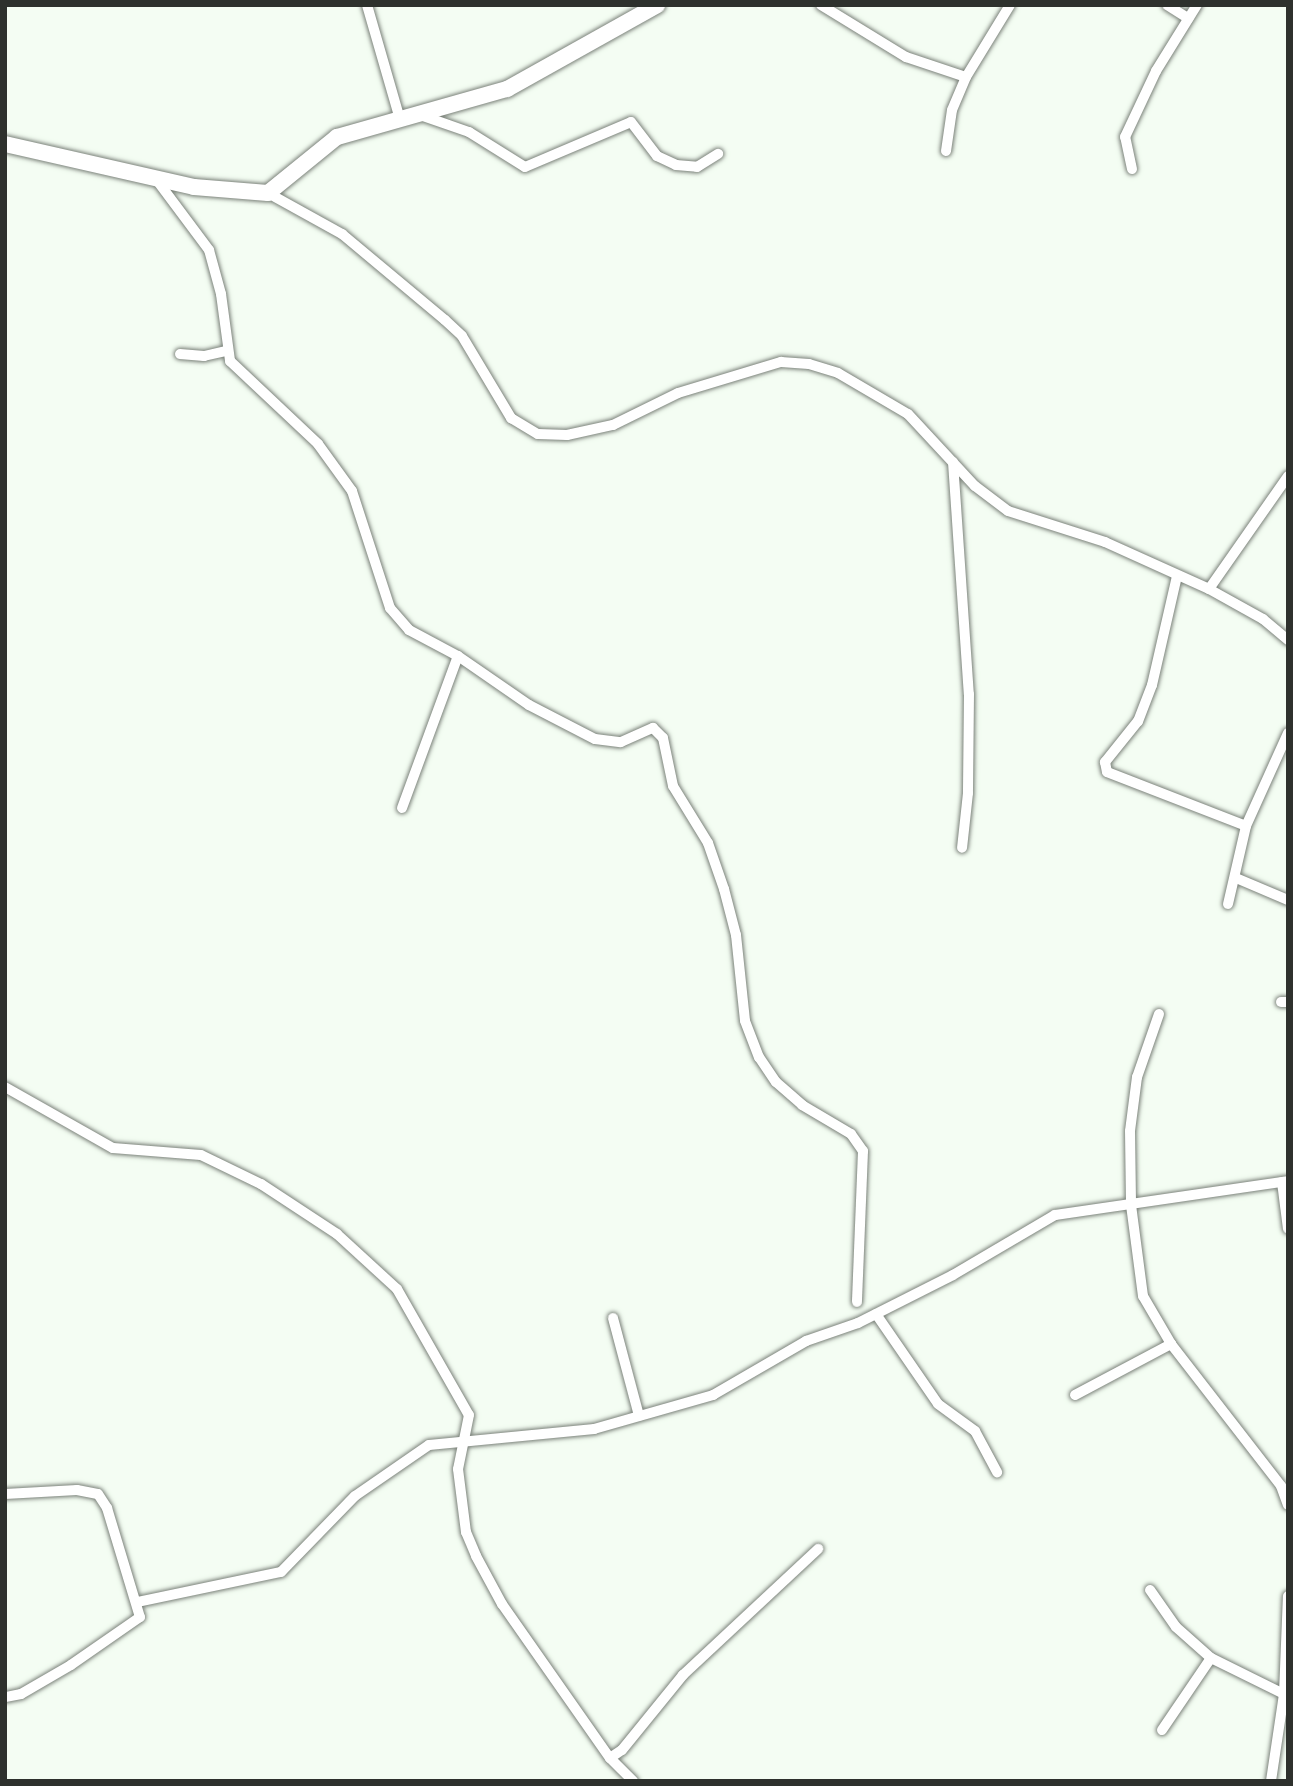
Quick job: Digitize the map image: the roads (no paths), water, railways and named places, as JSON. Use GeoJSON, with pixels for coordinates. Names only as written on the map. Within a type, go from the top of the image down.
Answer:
{"type":"FeatureCollection","features":[{"type":"Feature","properties":{"kind":"street"},"geometry":{"type":"LineString","coordinates":[[367,5],[400,119]]}},
{"type":"Feature","properties":{"kind":"street"},"geometry":{"type":"LineString","coordinates":[[268,193],[337,137],[400,119],[423,116],[507,89],[657,5]]}},
{"type":"Feature","properties":{"kind":"street"},"geometry":{"type":"LineString","coordinates":[[821,5],[906,58],[966,77]]}},
{"type":"Feature","properties":{"kind":"street"},"geometry":{"type":"LineString","coordinates":[[1167,5],[1188,18]]}},
{"type":"Feature","properties":{"kind":"street"},"geometry":{"type":"LineString","coordinates":[[1132,169],[1125,136],[1197,5]]}},
{"type":"Feature","properties":{"kind":"street"},"geometry":{"type":"LineString","coordinates":[[946,151],[952,110],[966,77],[1005,6]]}},
{"type":"Feature","properties":{"kind":"street"},"geometry":{"type":"LineString","coordinates":[[423,116],[469,132],[525,167],[631,122],[657,156],[676,165],[697,167],[718,155]]}},
{"type":"Feature","properties":{"kind":"street"},"geometry":{"type":"LineString","coordinates":[[5,144],[223,192],[268,193],[342,234],[445,320],[462,336],[511,418],[538,434],[567,435],[613,425],[678,393],[781,362],[838,373],[908,414],[975,486],[1008,511],[1104,542],[1209,589],[1263,619],[1288,640]]}},
{"type":"Feature","properties":{"kind":"street"},"geometry":{"type":"LineString","coordinates":[[156,179],[209,250],[221,294],[226,351],[251,385],[318,444],[352,491],[390,608],[410,630],[458,656],[529,705],[595,739],[621,742],[653,728],[663,738],[673,786],[708,843],[724,889],[736,935],[745,1021],[759,1057],[776,1082],[802,1105],[850,1134],[863,1151],[857,1302]]}},
{"type":"Feature","properties":{"kind":"street"},"geometry":{"type":"LineString","coordinates":[[180,354],[204,356],[226,351]]}},
{"type":"Feature","properties":{"kind":"street"},"geometry":{"type":"LineString","coordinates":[[953,461],[969,694],[968,793],[962,848]]}},
{"type":"Feature","properties":{"kind":"street"},"geometry":{"type":"LineString","coordinates":[[1209,589],[1288,476]]}},
{"type":"Feature","properties":{"kind":"street"},"geometry":{"type":"LineString","coordinates":[[1177,576],[1152,685],[1138,721],[1105,762],[1107,772],[1246,826]]}},
{"type":"Feature","properties":{"kind":"street"},"geometry":{"type":"LineString","coordinates":[[402,808],[458,656]]}},
{"type":"Feature","properties":{"kind":"street"},"geometry":{"type":"LineString","coordinates":[[1228,904],[1246,826],[1288,733]]}},
{"type":"Feature","properties":{"kind":"street"},"geometry":{"type":"LineString","coordinates":[[1236,878],[1288,900]]}},
{"type":"Feature","properties":{"kind":"street"},"geometry":{"type":"LineString","coordinates":[[1159,1014],[1137,1077],[1130,1131],[1131,1205],[1143,1296],[1171,1344],[1280,1486],[1288,1505]]}},
{"type":"Feature","properties":{"kind":"street"},"geometry":{"type":"LineString","coordinates":[[5,1087],[113,1148],[201,1155],[261,1184],[337,1234],[397,1289],[469,1415],[458,1469],[466,1532],[476,1556],[502,1604],[610,1758],[633,1781]]}},
{"type":"Feature","properties":{"kind":"street"},"geometry":{"type":"LineString","coordinates":[[137,1602],[281,1572],[355,1496],[429,1445],[594,1429],[713,1395],[806,1341],[876,1314],[1055,1215],[1285,1182],[1288,1229]]}},
{"type":"Feature","properties":{"kind":"street"},"geometry":{"type":"LineString","coordinates":[[876,1314],[938,1404],[975,1431],[997,1472]]}},
{"type":"Feature","properties":{"kind":"street"},"geometry":{"type":"LineString","coordinates":[[613,1318],[639,1416]]}},
{"type":"Feature","properties":{"kind":"street"},"geometry":{"type":"LineString","coordinates":[[1074,1395],[1171,1344]]}},
{"type":"Feature","properties":{"kind":"street"},"geometry":{"type":"LineString","coordinates":[[5,1494],[77,1490],[98,1494],[107,1508],[140,1617],[71,1665],[21,1694],[5,1697]]}},
{"type":"Feature","properties":{"kind":"street"},"geometry":{"type":"LineString","coordinates":[[610,1758],[622,1750],[683,1675],[818,1549]]}},
{"type":"Feature","properties":{"kind":"street"},"geometry":{"type":"LineString","coordinates":[[1150,1590],[1176,1627],[1210,1658],[1284,1695]]}},
{"type":"Feature","properties":{"kind":"street"},"geometry":{"type":"LineString","coordinates":[[1271,1781],[1286,1676],[1288,1596]]}},
{"type":"Feature","properties":{"kind":"street"},"geometry":{"type":"LineString","coordinates":[[1162,1730],[1210,1658]]}}]}
